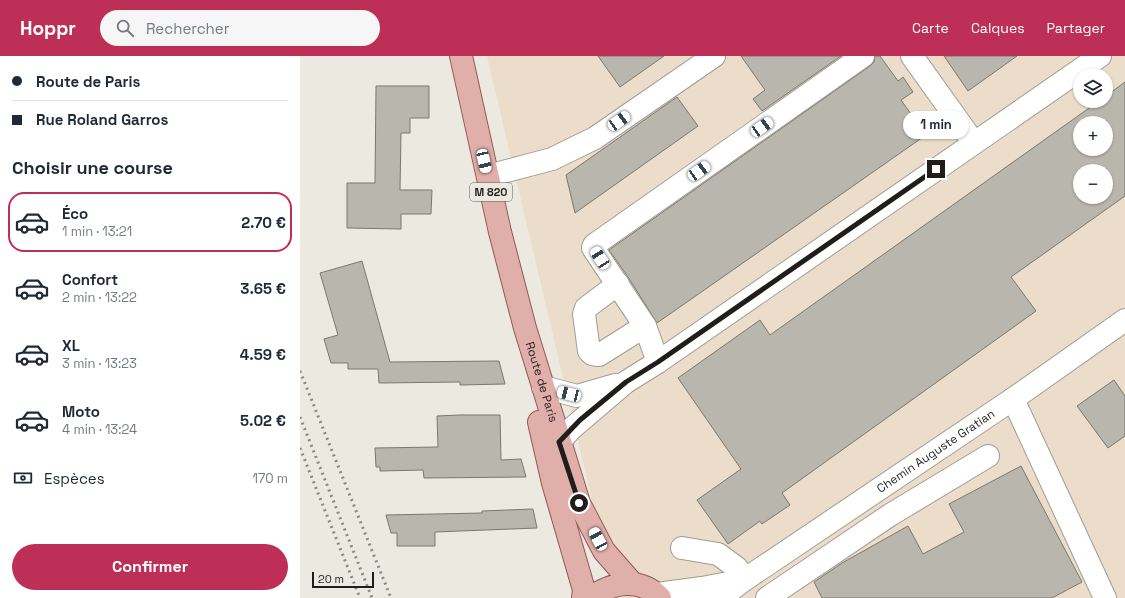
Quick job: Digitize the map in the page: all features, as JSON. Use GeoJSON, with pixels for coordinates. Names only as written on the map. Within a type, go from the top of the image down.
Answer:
{"type":"FeatureCollection","features":[{"type":"Feature","properties":{"kind":"main road","name":"Route de Paris"},"geometry":{"type":"LineString","coordinates":[[461,56],[488,176],[525,328],[559,442],[579,503],[586,517],[604,551],[633,584]]}},
{"type":"Feature","properties":{"kind":"main road","name":"Route de Paris"},"geometry":{"type":"LineString","coordinates":[[525,328],[534,396],[553,484],[584,590],[583,598]]}},
{"type":"Feature","properties":{"kind":"main road","name":"Route de Paris"},"geometry":{"type":"LineString","coordinates":[[591,598],[604,589],[618,584],[633,584],[645,588],[658,596]]}},
{"type":"Feature","properties":{"kind":"street"},"geometry":{"type":"LineString","coordinates":[[488,176],[552,159],[595,138],[714,56]]}},
{"type":"Feature","properties":{"kind":"street"},"geometry":{"type":"LineString","coordinates":[[658,362],[644,326],[618,284],[593,248],[594,245],[863,56]]}},
{"type":"Feature","properties":{"kind":"street"},"geometry":{"type":"LineString","coordinates":[[912,56],[974,143]]}},
{"type":"Feature","properties":{"kind":"street"},"geometry":{"type":"LineString","coordinates":[[559,442],[571,429],[626,382],[658,362],[1100,56]]}},
{"type":"Feature","properties":{"kind":"street"},"geometry":{"type":"LineString","coordinates":[[618,284],[584,311],[589,351],[592,354],[599,354],[644,326]]}},
{"type":"Feature","properties":{"kind":"street","name":"Chemin Auguste Gratian"},"geometry":{"type":"LineString","coordinates":[[720,598],[744,580],[1013,399],[1125,320]]}},
{"type":"Feature","properties":{"kind":"street"},"geometry":{"type":"LineString","coordinates":[[543,387],[577,396],[626,382]]}},
{"type":"Feature","properties":{"kind":"street"},"geometry":{"type":"LineString","coordinates":[[1013,399],[1104,598]]}},
{"type":"Feature","properties":{"kind":"street"},"geometry":{"type":"LineString","coordinates":[[767,598],[890,515],[988,456]]}},
{"type":"Feature","properties":{"kind":"street"},"geometry":{"type":"LineString","coordinates":[[682,548],[718,554],[737,568],[744,580]]}},
{"type":"Feature","properties":{"kind":"street","name":"Chemin Auguste Gratian"},"geometry":{"type":"LineString","coordinates":[[658,596],[744,580]]}},
{"type":"Feature","properties":{"kind":"shaded area"},"geometry":{"type":"Polygon","coordinates":[[[487,56],[1125,56],[1125,598],[615,598],[487,56]]]}},
{"type":"Feature","properties":{"kind":"building"},"geometry":{"type":"Polygon","coordinates":[[[598,56],[664,56],[620,87],[598,56]]]}},
{"type":"Feature","properties":{"kind":"building"},"geometry":{"type":"Polygon","coordinates":[[[741,56],[841,56],[762,111],[753,99],[765,90],[741,56]]]}},
{"type":"Feature","properties":{"kind":"building"},"geometry":{"type":"Polygon","coordinates":[[[875,56],[880,56],[898,81],[903,77],[913,92],[901,100],[926,135],[657,323],[609,250],[870,66],[874,62],[875,56]]]}},
{"type":"Feature","properties":{"kind":"building"},"geometry":{"type":"Polygon","coordinates":[[[944,56],[1017,56],[968,91],[944,56]]]}},
{"type":"Feature","properties":{"kind":"building"},"geometry":{"type":"Polygon","coordinates":[[[1125,82],[1125,196],[1011,277],[1036,311],[782,493],[790,505],[762,524],[760,521],[728,544],[697,500],[741,469],[678,378],[760,320],[770,335],[1073,119],[1073,156],[1113,156],[1113,116],[1078,116],[1089,108],[1113,108],[1113,91],[1125,82]]]}},
{"type":"Feature","properties":{"kind":"building"},"geometry":{"type":"Polygon","coordinates":[[[376,86],[429,86],[429,118],[410,118],[410,133],[401,133],[400,190],[432,190],[431,214],[401,214],[401,229],[347,228],[347,183],[375,183],[376,86]]]}},
{"type":"Feature","properties":{"kind":"building"},"geometry":{"type":"Polygon","coordinates":[[[677,97],[698,126],[575,213],[566,175],[677,97]]]}},
{"type":"Feature","properties":{"kind":"building"},"geometry":{"type":"Polygon","coordinates":[[[362,261],[390,362],[499,361],[505,384],[460,385],[460,382],[379,383],[378,369],[348,369],[348,363],[331,363],[324,339],[338,335],[320,273],[362,261]]]}},
{"type":"Feature","properties":{"kind":"building"},"geometry":{"type":"Polygon","coordinates":[[[1114,380],[1125,396],[1125,436],[1108,448],[1077,406],[1114,380]]]}},
{"type":"Feature","properties":{"kind":"building"},"geometry":{"type":"Polygon","coordinates":[[[500,415],[501,460],[521,459],[526,477],[424,478],[423,470],[380,471],[380,467],[376,467],[375,448],[438,447],[437,416],[500,415]]]}},
{"type":"Feature","properties":{"kind":"building"},"geometry":{"type":"Polygon","coordinates":[[[1021,466],[1082,582],[1052,598],[822,598],[814,582],[842,563],[908,526],[923,554],[964,532],[949,504],[1021,466]]]}},
{"type":"Feature","properties":{"kind":"building"},"geometry":{"type":"Polygon","coordinates":[[[533,509],[537,528],[435,532],[435,546],[397,546],[397,533],[391,533],[386,515],[482,513],[482,511],[533,509]]]}},
{"type":"Feature","properties":{"kind":"railway"},"geometry":{"type":"LineString","coordinates":[[300,371],[391,598]]}},
{"type":"Feature","properties":{"kind":"railway"},"geometry":{"type":"LineString","coordinates":[[300,417],[372,598]]}},
{"type":"Feature","properties":{"kind":"railway"},"geometry":{"type":"LineString","coordinates":[[300,448],[360,598]]}},
{"type":"Feature","properties":{"kind":"route"},"geometry":{"type":"LineString","coordinates":[[579,503],[559,442],[571,429],[599,403],[626,382],[658,362],[936,169]]}}]}
